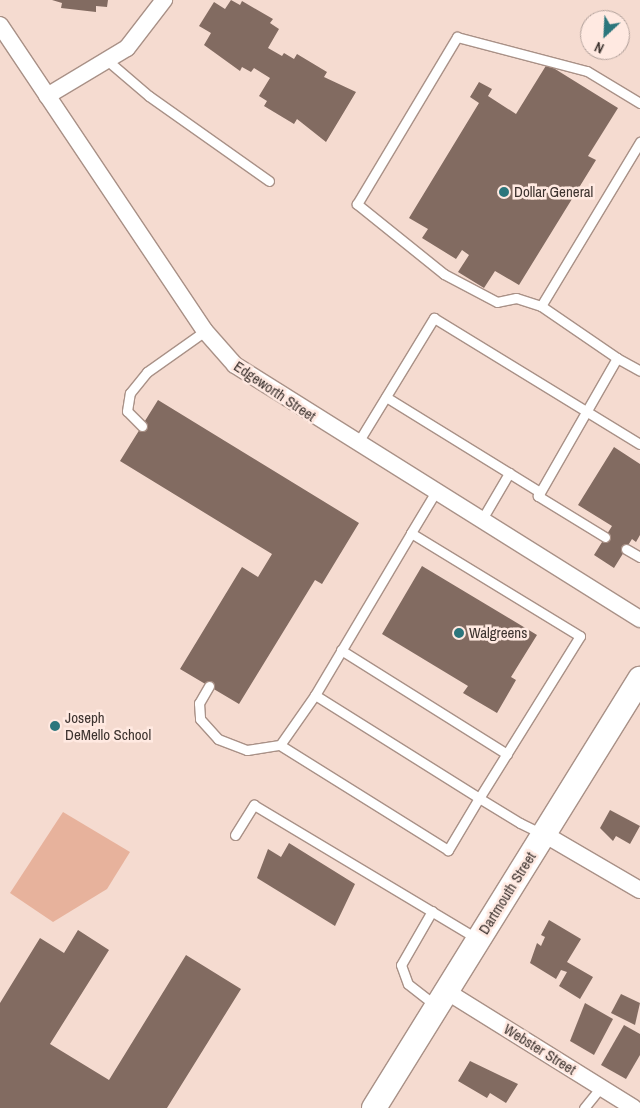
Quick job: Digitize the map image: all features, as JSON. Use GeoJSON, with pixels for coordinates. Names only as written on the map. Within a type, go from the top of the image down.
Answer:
{"type":"FeatureCollection","features":[{"type":"Feature","properties":{"kind":"main road","name":"Dartmouth Street"},"geometry":{"type":"LineString","coordinates":[[374,1108],[640,679]]}},
{"type":"Feature","properties":{"kind":"street"},"geometry":{"type":"LineString","coordinates":[[47,96],[108,61],[138,37],[164,0]]}},
{"type":"Feature","properties":{"kind":"street","name":"Edgeworth Street"},"geometry":{"type":"LineString","coordinates":[[0,25],[205,331],[251,378],[640,619]]}},
{"type":"Feature","properties":{"kind":"street"},"geometry":{"type":"LineString","coordinates":[[544,834],[640,890]]}},
{"type":"Feature","properties":{"kind":"street","name":"Webster Street"},"geometry":{"type":"LineString","coordinates":[[441,999],[601,1087],[634,1108]]}},
{"type":"Feature","properties":{"kind":"lane"},"geometry":{"type":"LineString","coordinates":[[640,103],[587,71],[457,37],[356,204],[444,274],[497,302],[516,298],[541,306],[616,358],[640,371]]}},
{"type":"Feature","properties":{"kind":"lane"},"geometry":{"type":"LineString","coordinates":[[108,61],[149,96],[269,181]]}},
{"type":"Feature","properties":{"kind":"lane"},"geometry":{"type":"LineString","coordinates":[[541,306],[640,142]]}},
{"type":"Feature","properties":{"kind":"lane"},"geometry":{"type":"LineString","coordinates":[[357,444],[434,318],[640,444]]}},
{"type":"Feature","properties":{"kind":"lane"},"geometry":{"type":"LineString","coordinates":[[142,426],[127,410],[130,393],[147,372],[205,331]]}},
{"type":"Feature","properties":{"kind":"lane"},"geometry":{"type":"LineString","coordinates":[[539,494],[588,411],[616,358]]}},
{"type":"Feature","properties":{"kind":"lane"},"geometry":{"type":"LineString","coordinates":[[386,397],[606,536]]}},
{"type":"Feature","properties":{"kind":"lane"},"geometry":{"type":"LineString","coordinates":[[481,521],[509,474]]}},
{"type":"Feature","properties":{"kind":"lane"},"geometry":{"type":"LineString","coordinates":[[280,745],[315,695],[435,492]]}},
{"type":"Feature","properties":{"kind":"lane"},"geometry":{"type":"LineString","coordinates":[[208,686],[199,704],[200,719],[218,739],[247,750],[280,745],[448,850],[580,636],[410,534]]}},
{"type":"Feature","properties":{"kind":"lane"},"geometry":{"type":"LineString","coordinates":[[626,549],[640,557]]}},
{"type":"Feature","properties":{"kind":"lane"},"geometry":{"type":"LineString","coordinates":[[341,650],[507,754]]}},
{"type":"Feature","properties":{"kind":"lane"},"geometry":{"type":"LineString","coordinates":[[315,695],[479,798],[544,834]]}},
{"type":"Feature","properties":{"kind":"lane"},"geometry":{"type":"LineString","coordinates":[[235,835],[254,805],[478,939]]}},
{"type":"Feature","properties":{"kind":"lane"},"geometry":{"type":"LineString","coordinates":[[432,911],[401,965],[408,984],[441,999]]}},
{"type":"Feature","properties":{"kind":"lane"},"geometry":{"type":"LineString","coordinates":[[584,1108],[601,1087]]}},
{"type":"Feature","properties":{"kind":"shaded area"},"geometry":{"type":"Polygon","coordinates":[[[63,812],[130,852],[107,889],[53,922],[10,893],[63,812]]]}},
{"type":"Feature","properties":{"kind":"building"},"geometry":{"type":"Polygon","coordinates":[[[52,0],[108,0],[107,7],[96,6],[96,12],[61,8],[62,3],[52,0]]]}},
{"type":"Feature","properties":{"kind":"building"},"geometry":{"type":"Polygon","coordinates":[[[231,0],[240,5],[242,1],[273,19],[270,23],[279,29],[268,48],[282,56],[284,53],[294,59],[297,54],[327,72],[324,77],[356,92],[326,142],[297,119],[294,124],[264,106],[267,101],[259,96],[270,78],[254,68],[251,72],[242,67],[240,71],[204,45],[211,33],[199,26],[214,2],[225,9],[231,0]]]}},
{"type":"Feature","properties":{"kind":"building"},"geometry":{"type":"Polygon","coordinates":[[[547,64],[618,108],[588,156],[596,160],[519,285],[495,271],[484,288],[458,272],[469,255],[462,250],[456,259],[422,238],[428,229],[409,218],[479,103],[470,97],[479,82],[492,89],[488,96],[516,114],[547,64]]]}},
{"type":"Feature","properties":{"kind":"building"},"geometry":{"type":"Polygon","coordinates":[[[158,400],[359,523],[322,584],[315,580],[239,704],[180,669],[242,567],[258,577],[272,554],[120,461],[158,400]]]}},
{"type":"Feature","properties":{"kind":"building"},"geometry":{"type":"Polygon","coordinates":[[[614,447],[640,464],[640,535],[636,542],[632,539],[614,568],[594,555],[612,526],[578,505],[614,447]]]}},
{"type":"Feature","properties":{"kind":"building"},"geometry":{"type":"Polygon","coordinates":[[[422,566],[537,635],[511,677],[516,680],[497,713],[463,693],[468,686],[382,634],[422,566]]]}},
{"type":"Feature","properties":{"kind":"building"},"geometry":{"type":"Polygon","coordinates":[[[610,810],[640,826],[630,844],[616,836],[613,841],[600,828],[610,810]]]}},
{"type":"Feature","properties":{"kind":"building"},"geometry":{"type":"Polygon","coordinates":[[[289,843],[355,884],[335,926],[257,878],[268,849],[281,857],[289,843]]]}},
{"type":"Feature","properties":{"kind":"building"},"geometry":{"type":"Polygon","coordinates":[[[549,920],[581,939],[567,962],[593,977],[580,999],[559,986],[567,972],[561,970],[556,979],[530,963],[537,943],[541,946],[545,937],[541,935],[549,920]]]}},
{"type":"Feature","properties":{"kind":"building"},"geometry":{"type":"Polygon","coordinates":[[[78,930],[109,950],[50,1044],[109,1080],[186,955],[241,989],[167,1108],[0,1108],[0,1003],[40,938],[64,953],[78,930]]]}},
{"type":"Feature","properties":{"kind":"building"},"geometry":{"type":"Polygon","coordinates":[[[621,994],[640,1003],[635,1025],[611,1013],[621,994]]]}},
{"type":"Feature","properties":{"kind":"building"},"geometry":{"type":"Polygon","coordinates":[[[585,1003],[613,1019],[594,1055],[570,1041],[585,1003]]]}},
{"type":"Feature","properties":{"kind":"building"},"geometry":{"type":"Polygon","coordinates":[[[624,1025],[640,1034],[640,1055],[626,1079],[601,1065],[624,1025]]]}},
{"type":"Feature","properties":{"kind":"building"},"geometry":{"type":"Polygon","coordinates":[[[470,1061],[518,1084],[506,1103],[490,1093],[487,1098],[458,1081],[470,1061]]]}},
{"type":"Feature","properties":{"kind":"place","name":"Dollar General"},"geometry":{"type":"Point","coordinates":[504,192]}},
{"type":"Feature","properties":{"kind":"place","name":"Walgreens"},"geometry":{"type":"Point","coordinates":[459,633]}},
{"type":"Feature","properties":{"kind":"place","name":"Joseph DeMello School"},"geometry":{"type":"Point","coordinates":[55,726]}}]}
